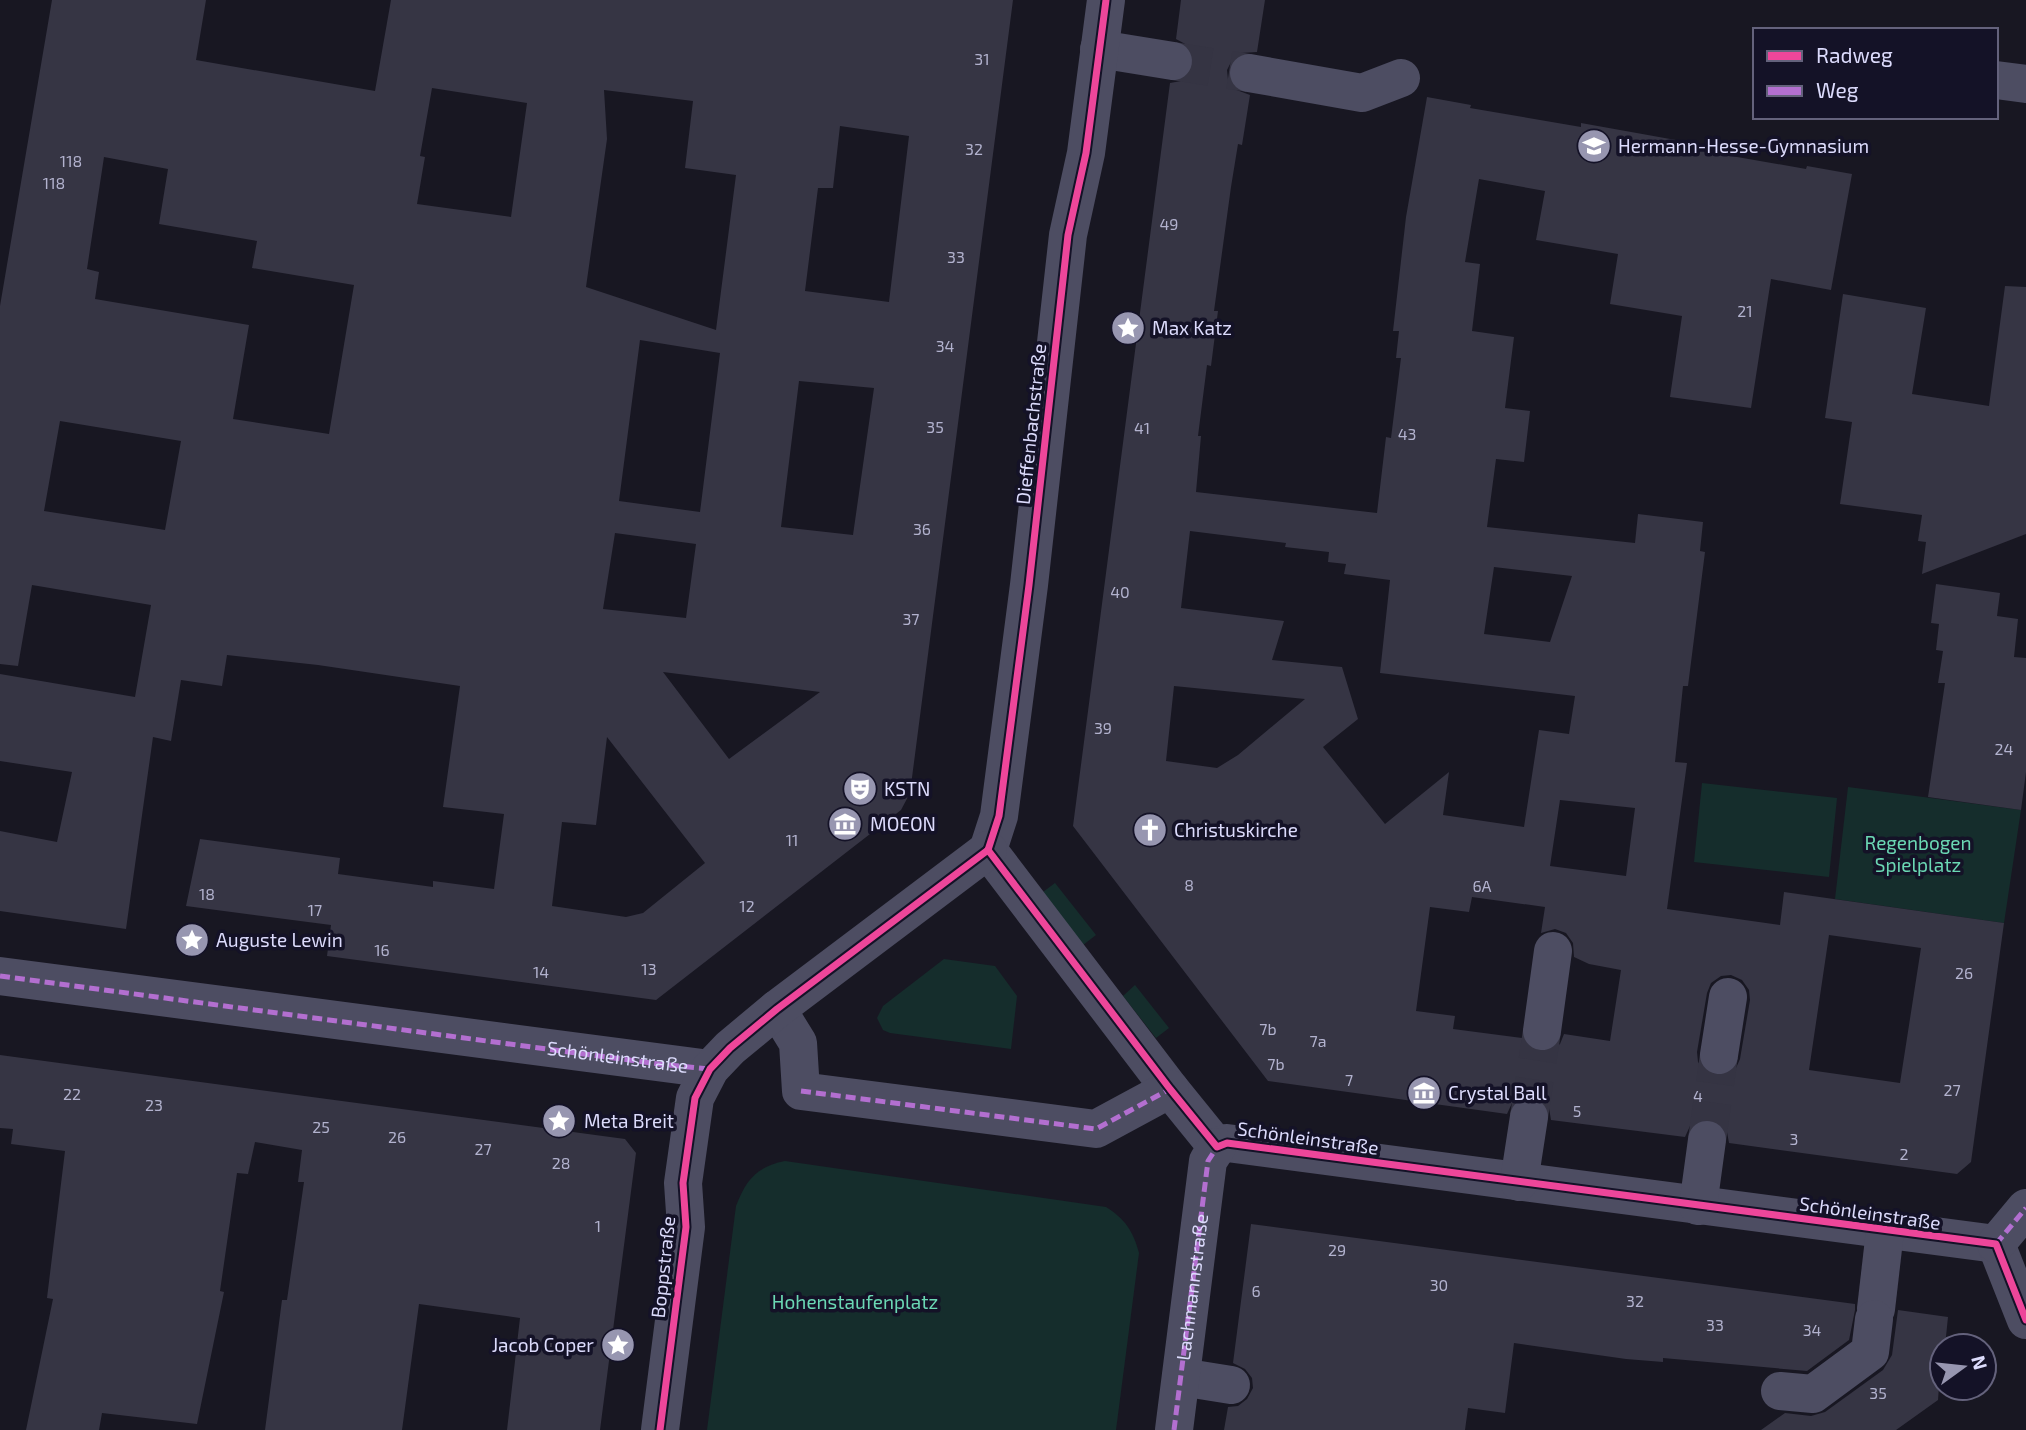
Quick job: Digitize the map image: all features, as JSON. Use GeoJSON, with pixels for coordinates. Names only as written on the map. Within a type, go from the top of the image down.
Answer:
{"type":"FeatureCollection","features":[{"type":"Feature","properties":{"kind":"street","name":"Dieffenbachstraße"},"geometry":{"type":"LineString","coordinates":[[988,850],[1001,808],[1067,246],[1086,153],[1105,0]]}},
{"type":"Feature","properties":{"kind":"street"},"geometry":{"type":"LineString","coordinates":[[1099,49],[1173,61]]}},
{"type":"Feature","properties":{"kind":"street"},"geometry":{"type":"LineString","coordinates":[[1249,73],[1362,93],[1401,78]]}},
{"type":"Feature","properties":{"kind":"street"},"geometry":{"type":"LineString","coordinates":[[1998,80],[2026,84]]}},
{"type":"Feature","properties":{"kind":"street","name":"Schönleinstraße"},"geometry":{"type":"LineString","coordinates":[[0,976],[710,1069],[730,1048],[777,1009],[988,850],[1217,1147],[1227,1143],[1996,1244]]}},
{"type":"Feature","properties":{"kind":"street"},"geometry":{"type":"LineString","coordinates":[[1542,1031],[1553,951]]}},
{"type":"Feature","properties":{"kind":"street"},"geometry":{"type":"LineString","coordinates":[[1719,1055],[1728,997]]}},
{"type":"Feature","properties":{"kind":"street"},"geometry":{"type":"LineString","coordinates":[[777,1009],[798,1043],[801,1091],[1096,1129],[1170,1089]]}},
{"type":"Feature","properties":{"kind":"street","name":"Boppstraße"},"geometry":{"type":"LineString","coordinates":[[660,1430],[686,1227],[682,1183],[695,1098],[710,1069]]}},
{"type":"Feature","properties":{"kind":"street"},"geometry":{"type":"LineString","coordinates":[[1519,1182],[1529,1116]]}},
{"type":"Feature","properties":{"kind":"street"},"geometry":{"type":"LineString","coordinates":[[1698,1206],[1707,1140]]}},
{"type":"Feature","properties":{"kind":"street","name":"Lachmannstraße"},"geometry":{"type":"LineString","coordinates":[[1174,1430],[1208,1161],[1217,1147]]}},
{"type":"Feature","properties":{"kind":"street"},"geometry":{"type":"LineString","coordinates":[[2026,1208],[1996,1244],[2026,1320]]}},
{"type":"Feature","properties":{"kind":"street"},"geometry":{"type":"LineString","coordinates":[[1780,1391],[1813,1394],[1870,1352],[1885,1231]]}},
{"type":"Feature","properties":{"kind":"street"},"geometry":{"type":"LineString","coordinates":[[1181,1377],[1230,1385]]}},
{"type":"Feature","properties":{"kind":"green space"},"geometry":{"type":"Polygon","coordinates":[[[1702,783],[1837,798],[1829,877],[1694,862],[1702,783]]]}},
{"type":"Feature","properties":{"kind":"green space","name":"Regenbogen Spielplatz"},"geometry":{"type":"Polygon","coordinates":[[[1848,787],[2021,810],[2004,923],[1835,899],[1848,787]]]}},
{"type":"Feature","properties":{"kind":"green space"},"geometry":{"type":"Polygon","coordinates":[[[1055,883],[1096,935],[1083,945],[1043,892],[1055,883]]]}},
{"type":"Feature","properties":{"kind":"green space"},"geometry":{"type":"Polygon","coordinates":[[[944,959],[995,966],[1017,996],[1011,1049],[883,1030],[877,1018],[883,1006],[944,959]]]}},
{"type":"Feature","properties":{"kind":"green space"},"geometry":{"type":"Polygon","coordinates":[[[1135,985],[1169,1028],[1156,1038],[1123,996],[1135,985]]]}},
{"type":"Feature","properties":{"kind":"green space","name":"Hohenstaufenplatz"},"geometry":{"type":"Polygon","coordinates":[[[785,1161],[1106,1207],[1113,1212],[1127,1226],[1139,1253],[1116,1430],[707,1430],[736,1206],[753,1176],[767,1167],[785,1161]]]}},
{"type":"Feature","properties":{"kind":"building"},"geometry":{"type":"Polygon","coordinates":[[[52,0],[206,0],[196,60],[375,91],[391,0],[1013,0],[910,793],[901,810],[656,1000],[327,956],[331,925],[186,906],[200,839],[340,858],[338,874],[433,887],[433,881],[494,889],[504,814],[443,807],[460,686],[318,665],[227,655],[222,686],[181,680],[171,741],[153,737],[126,929],[0,911],[0,831],[57,842],[72,772],[0,761],[0,674],[135,697],[151,605],[32,585],[18,666],[0,664],[0,306],[52,0]],[[432,88],[420,156],[425,157],[417,204],[511,217],[527,103],[432,88]],[[604,90],[607,139],[586,287],[716,330],[736,175],[685,168],[693,101],[604,90]],[[840,126],[833,188],[818,188],[805,291],[889,302],[909,136],[840,126]],[[104,157],[87,269],[99,272],[95,299],[249,325],[233,419],[329,434],[354,285],[252,268],[257,241],[159,224],[168,169],[104,157]],[[640,340],[619,501],[700,512],[720,353],[640,340]],[[799,381],[781,527],[853,535],[874,388],[799,381]],[[60,421],[44,511],[165,530],[181,441],[60,421]],[[615,533],[603,609],[686,618],[696,544],[615,533]],[[663,672],[729,759],[820,692],[663,672]],[[607,737],[596,825],[562,822],[552,906],[626,917],[643,913],[705,863],[607,737]]]}},
{"type":"Feature","properties":{"kind":"building"},"geometry":{"type":"Polygon","coordinates":[[[1181,0],[1265,0],[1257,52],[1241,53],[1232,60],[1227,70],[1228,80],[1234,89],[1250,95],[1242,145],[1238,144],[1214,311],[1218,311],[1211,366],[1207,365],[1198,436],[1201,436],[1196,492],[1377,513],[1386,437],[1391,438],[1401,358],[1396,358],[1399,331],[1393,331],[1406,217],[1427,97],[1471,105],[1470,108],[1581,127],[1581,123],[1698,144],[1697,150],[1852,174],[1831,290],[1771,279],[1751,408],[1670,397],[1682,316],[1610,304],[1618,254],[1536,240],[1545,191],[1479,179],[1465,262],[1480,264],[1472,331],[1514,337],[1505,408],[1530,411],[1524,462],[1496,459],[1487,527],[1635,543],[1638,514],[1703,522],[1700,551],[1705,552],[1688,686],[1683,686],[1675,762],[1687,763],[1667,909],[1780,925],[1784,892],[2004,923],[1971,1162],[1957,1174],[1729,1143],[1727,1132],[1721,1123],[1709,1118],[1698,1120],[1690,1126],[1685,1137],[1551,1120],[1549,1108],[1543,1100],[1532,1095],[1520,1097],[1512,1103],[1507,1114],[1268,1081],[1073,826],[1170,83],[1181,81],[1189,75],[1195,64],[1193,53],[1187,45],[1176,39],[1181,0]],[[1190,531],[1181,608],[1284,621],[1272,660],[1342,667],[1358,719],[1323,747],[1385,824],[1449,772],[1443,815],[1524,827],[1539,730],[1569,734],[1575,696],[1380,673],[1390,580],[1344,574],[1346,564],[1328,562],[1329,552],[1285,547],[1286,543],[1190,531]],[[1494,567],[1484,634],[1550,642],[1572,576],[1494,567]],[[1174,686],[1166,761],[1217,768],[1238,755],[1305,699],[1174,686]],[[1560,800],[1550,866],[1626,876],[1635,808],[1560,800]],[[1472,897],[1469,912],[1430,907],[1416,1011],[1455,1016],[1453,1029],[1522,1038],[1528,1048],[1538,1052],[1551,1051],[1560,1044],[1564,1034],[1610,1041],[1621,970],[1589,964],[1574,957],[1573,943],[1566,933],[1555,929],[1541,933],[1545,907],[1472,897]],[[1829,935],[1809,1070],[1900,1083],[1921,948],[1829,935]],[[1731,975],[1721,976],[1711,983],[1697,1052],[1698,1062],[1705,1072],[1716,1077],[1728,1075],[1736,1068],[1740,1059],[1750,1000],[1749,990],[1742,980],[1731,975]]]}},
{"type":"Feature","properties":{"kind":"building"},"geometry":{"type":"Polygon","coordinates":[[[2005,286],[2026,287],[2026,534],[1922,574],[1926,542],[1918,541],[1922,515],[1840,504],[1852,422],[1825,418],[1843,294],[1926,308],[1912,394],[1989,406],[2005,286]]]}},
{"type":"Feature","properties":{"kind":"building"},"geometry":{"type":"Polygon","coordinates":[[[1936,584],[2000,593],[1997,616],[2018,619],[2014,657],[2026,658],[2026,772],[2021,810],[1928,797],[1945,683],[1938,683],[1943,651],[1936,650],[1939,624],[1931,623],[1936,584]]]}},
{"type":"Feature","properties":{"kind":"building"},"geometry":{"type":"Polygon","coordinates":[[[0,1055],[625,1139],[636,1153],[600,1430],[507,1430],[520,1318],[419,1304],[402,1430],[265,1430],[282,1300],[287,1300],[304,1182],[298,1182],[302,1150],[255,1142],[248,1174],[237,1173],[220,1291],[224,1292],[197,1424],[102,1413],[99,1430],[26,1430],[53,1299],[47,1298],[65,1151],[11,1144],[13,1129],[0,1128],[0,1055]]]}},
{"type":"Feature","properties":{"kind":"building"},"geometry":{"type":"Polygon","coordinates":[[[1251,1224],[1855,1304],[1855,1310],[1849,1340],[1807,1371],[1663,1358],[1663,1362],[1626,1359],[1514,1343],[1505,1413],[1468,1408],[1465,1430],[1224,1430],[1228,1407],[1238,1406],[1247,1399],[1253,1388],[1252,1378],[1245,1369],[1233,1363],[1251,1224]]]}},
{"type":"Feature","properties":{"kind":"building"},"geometry":{"type":"Polygon","coordinates":[[[1898,1310],[1948,1317],[1946,1332],[1928,1332],[1928,1402],[1935,1402],[1896,1430],[1761,1430],[1785,1413],[1811,1416],[1825,1412],[1883,1370],[1892,1355],[1898,1310]]]}},
{"type":"Feature","properties":{"kind":"tunnel"},"geometry":{"type":"LineString","coordinates":[[1173,61],[1249,73]]}},
{"type":"Feature","properties":{"kind":"tunnel"},"geometry":{"type":"LineString","coordinates":[[1529,1117],[1542,1031]]}},
{"type":"Feature","properties":{"kind":"tunnel"},"geometry":{"type":"LineString","coordinates":[[1707,1140],[1719,1055]]}},
{"type":"Feature","properties":{"kind":"marked path"},"geometry":{"type":"LineString","coordinates":[[0,976],[659,1064],[710,1069],[713,1066]]}},
{"type":"Feature","properties":{"kind":"marked path"},"geometry":{"type":"LineString","coordinates":[[801,1091],[1096,1129],[1170,1089]]}},
{"type":"Feature","properties":{"kind":"marked path"},"geometry":{"type":"LineString","coordinates":[[1174,1430],[1208,1161],[1217,1147],[1223,1144]]}},
{"type":"Feature","properties":{"kind":"marked path"},"geometry":{"type":"LineString","coordinates":[[1996,1244],[2026,1208]]}},
{"type":"Feature","properties":{"kind":"cycle path"},"geometry":{"type":"LineString","coordinates":[[988,850],[999,816],[1029,585],[1068,235],[1086,153],[1106,0]]}},
{"type":"Feature","properties":{"kind":"cycle path"},"geometry":{"type":"LineString","coordinates":[[988,850],[1217,1147],[1227,1143],[1996,1244],[2026,1320]]}},
{"type":"Feature","properties":{"kind":"cycle path"},"geometry":{"type":"LineString","coordinates":[[660,1430],[686,1227],[683,1183],[695,1098],[710,1069],[730,1048],[777,1009],[988,850]]}},
{"type":"Feature","properties":{"kind":"place","name":"Hermann-Hesse-Gymnasium"},"geometry":{"type":"Point","coordinates":[1594,146]}},
{"type":"Feature","properties":{"kind":"place","name":"Max Katz"},"geometry":{"type":"Point","coordinates":[1128,328]}},
{"type":"Feature","properties":{"kind":"place","name":"KSTN"},"geometry":{"type":"Point","coordinates":[860,789]}},
{"type":"Feature","properties":{"kind":"place","name":"MOEON"},"geometry":{"type":"Point","coordinates":[845,824]}},
{"type":"Feature","properties":{"kind":"place","name":"Christuskirche"},"geometry":{"type":"Point","coordinates":[1150,830]}},
{"type":"Feature","properties":{"kind":"place","name":"Auguste Lewin"},"geometry":{"type":"Point","coordinates":[192,940]}},
{"type":"Feature","properties":{"kind":"place","name":"Crystal Ball"},"geometry":{"type":"Point","coordinates":[1424,1093]}},
{"type":"Feature","properties":{"kind":"place","name":"Meta Breit"},"geometry":{"type":"Point","coordinates":[559,1121]}},
{"type":"Feature","properties":{"kind":"place","name":"Jacob Coper"},"geometry":{"type":"Point","coordinates":[618,1345]}}]}
